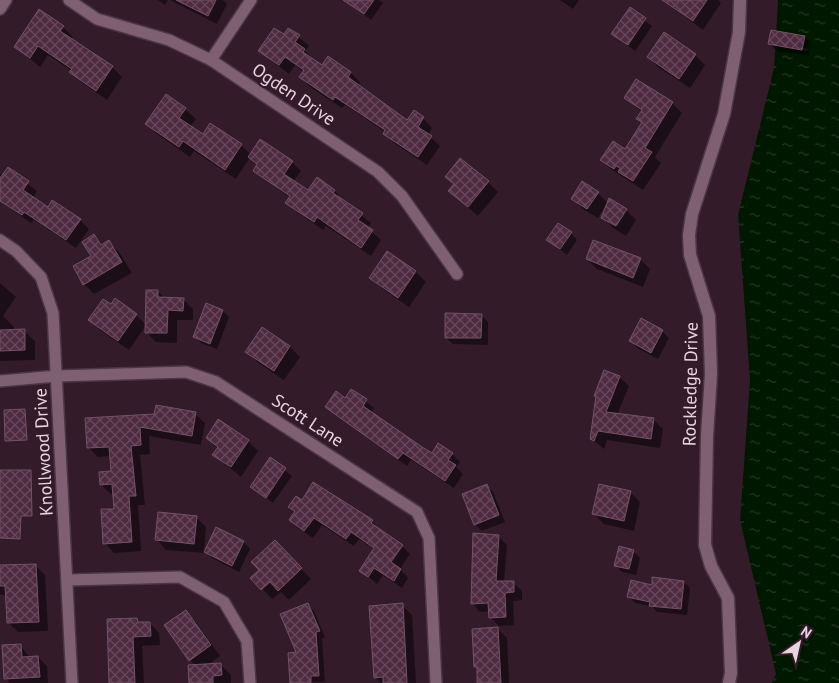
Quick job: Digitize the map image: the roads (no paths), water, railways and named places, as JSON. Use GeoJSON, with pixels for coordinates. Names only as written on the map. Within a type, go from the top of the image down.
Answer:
{"type":"FeatureCollection","features":[{"type":"Feature","properties":{"kind":"street"},"geometry":{"type":"LineString","coordinates":[[0,9],[6,0]]}},
{"type":"Feature","properties":{"kind":"street","name":"Ogden Drive"},"geometry":{"type":"LineString","coordinates":[[69,0],[98,19],[169,40],[211,60],[378,172],[402,196],[457,274]]}},
{"type":"Feature","properties":{"kind":"street"},"geometry":{"type":"LineString","coordinates":[[211,60],[251,0]]}},
{"type":"Feature","properties":{"kind":"street","name":"Rockledge Drive"},"geometry":{"type":"LineString","coordinates":[[729,683],[731,673],[728,598],[711,566],[705,545],[707,436],[711,374],[709,316],[690,255],[689,235],[692,214],[724,114],[739,32],[740,0]]}},
{"type":"Feature","properties":{"kind":"street","name":"Knollwood Drive"},"geometry":{"type":"LineString","coordinates":[[0,240],[16,251],[41,276],[53,313],[72,683]]}},
{"type":"Feature","properties":{"kind":"street","name":"Scott Lane"},"geometry":{"type":"LineString","coordinates":[[0,381],[57,376],[186,372],[216,382],[417,512],[429,538],[436,683]]}},
{"type":"Feature","properties":{"kind":"street"},"geometry":{"type":"LineString","coordinates":[[68,580],[180,577],[224,602],[247,641],[250,683]]}},
{"type":"Feature","properties":{"kind":"water"},"geometry":{"type":"Polygon","coordinates":[[[778,0],[839,0],[839,683],[772,683],[776,674],[740,520],[750,380],[738,215],[774,68],[778,0]]]}}]}
